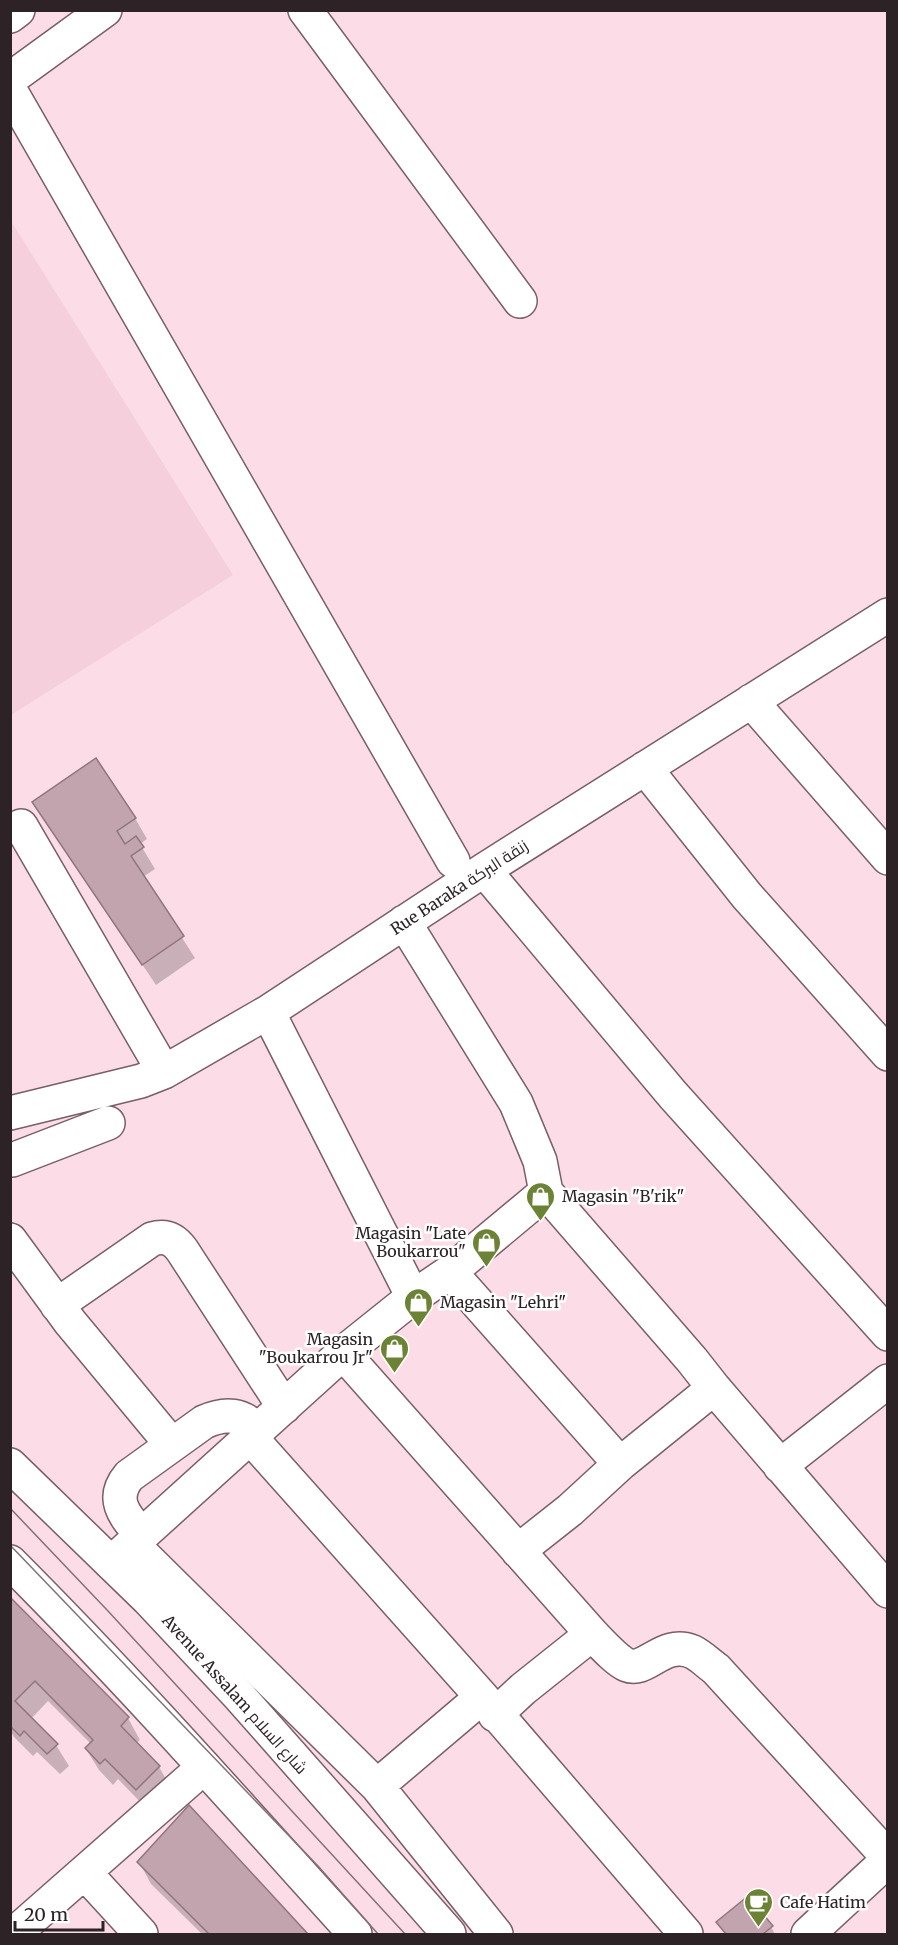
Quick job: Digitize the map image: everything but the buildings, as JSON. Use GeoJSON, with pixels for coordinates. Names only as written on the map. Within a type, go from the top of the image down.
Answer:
{"type":"FeatureCollection","features":[{"type":"Feature","properties":{"kind":"street"},"geometry":{"type":"LineString","coordinates":[[10,16],[18,10]]}},
{"type":"Feature","properties":{"kind":"street"},"geometry":{"type":"LineString","coordinates":[[10,79],[105,10]]}},
{"type":"Feature","properties":{"kind":"street"},"geometry":{"type":"LineString","coordinates":[[305,10],[520,301]]}},
{"type":"Feature","properties":{"kind":"street"},"geometry":{"type":"LineString","coordinates":[[10,90],[453,861]]}},
{"type":"Feature","properties":{"kind":"street","name":"Rue Baraka زنقة البركة"},"geometry":{"type":"LineString","coordinates":[[10,1113],[141,1081],[164,1072],[268,1012],[484,870],[751,701],[885,621]]}},
{"type":"Feature","properties":{"kind":"street"},"geometry":{"type":"LineString","coordinates":[[751,701],[888,858]]}},
{"type":"Feature","properties":{"kind":"street"},"geometry":{"type":"LineString","coordinates":[[645,768],[747,896],[888,1054]]}},
{"type":"Feature","properties":{"kind":"street"},"geometry":{"type":"LineString","coordinates":[[21,826],[164,1072]]}},
{"type":"Feature","properties":{"kind":"street"},"geometry":{"type":"LineString","coordinates":[[484,870],[673,1095],[888,1334]]}},
{"type":"Feature","properties":{"kind":"street"},"geometry":{"type":"LineString","coordinates":[[404,922],[516,1103],[540,1161],[546,1192],[888,1591]]}},
{"type":"Feature","properties":{"kind":"street"},"geometry":{"type":"LineString","coordinates":[[268,1012],[413,1297]]}},
{"type":"Feature","properties":{"kind":"street"},"geometry":{"type":"LineString","coordinates":[[49,1104],[63,1140]]}},
{"type":"Feature","properties":{"kind":"street"},"geometry":{"type":"LineString","coordinates":[[12,1160],[108,1123]]}},
{"type":"Feature","properties":{"kind":"street"},"geometry":{"type":"LineString","coordinates":[[128,1548],[343,1353],[413,1297],[450,1272],[546,1192]]}},
{"type":"Feature","properties":{"kind":"street"},"geometry":{"type":"LineString","coordinates":[[57,1305],[152,1239],[159,1237],[173,1240],[182,1250],[284,1407]]}},
{"type":"Feature","properties":{"kind":"street"},"geometry":{"type":"LineString","coordinates":[[10,1239],[57,1305],[172,1445]]}},
{"type":"Feature","properties":{"kind":"street"},"geometry":{"type":"LineString","coordinates":[[450,1272],[620,1464]]}},
{"type":"Feature","properties":{"kind":"street"},"geometry":{"type":"LineString","coordinates":[[343,1353],[592,1634],[626,1665],[635,1666],[647,1662],[668,1649],[694,1652],[716,1669],[888,1858],[808,1935]]}},
{"type":"Feature","properties":{"kind":"street"},"geometry":{"type":"LineString","coordinates":[[780,1466],[888,1381]]}},
{"type":"Feature","properties":{"kind":"street"},"geometry":{"type":"LineString","coordinates":[[518,1551],[714,1388]]}},
{"type":"Feature","properties":{"kind":"street"},"geometry":{"type":"LineString","coordinates":[[496,1935],[377,1786],[128,1548],[120,1503],[121,1488],[129,1476],[204,1422],[222,1415],[250,1422],[255,1434],[686,1935]]}},
{"type":"Feature","properties":{"kind":"street","name":"Avenue Assalam شارع السلام"},"geometry":{"type":"LineString","coordinates":[[10,1465],[128,1548],[148,1599],[240,1697],[449,1935]]}},
{"type":"Feature","properties":{"kind":"street"},"geometry":{"type":"LineString","coordinates":[[10,1562],[62,1614],[204,1767],[356,1935]]}},
{"type":"Feature","properties":{"kind":"street"},"geometry":{"type":"LineString","coordinates":[[377,1786],[488,1706],[524,1689],[592,1634]]}},
{"type":"Feature","properties":{"kind":"street"},"geometry":{"type":"LineString","coordinates":[[14,1935],[204,1767]]}},
{"type":"Feature","properties":{"kind":"street"},"geometry":{"type":"LineString","coordinates":[[86,1873],[141,1935]]}},
{"type":"Feature","properties":{"kind":"shaded area"},"geometry":{"type":"Polygon","coordinates":[[[11,221],[233,575],[10,715],[11,221]]]}},
{"type":"Feature","properties":{"kind":"tram line"},"geometry":{"type":"LineString","coordinates":[[10,1508],[108,1611],[405,1934]]}},
{"type":"Feature","properties":{"kind":"tram line"},"geometry":{"type":"LineString","coordinates":[[10,1545],[318,1866],[378,1934]]}},
{"type":"Feature","properties":{"kind":"place","name":"Magasin \"B'rik\""},"geometry":{"type":"Point","coordinates":[541,1222]}},
{"type":"Feature","properties":{"kind":"place","name":"Magasin \"Late Boukarrou\""},"geometry":{"type":"Point","coordinates":[487,1268]}},
{"type":"Feature","properties":{"kind":"place","name":"Magasin \"Lehri\""},"geometry":{"type":"Point","coordinates":[419,1328]}},
{"type":"Feature","properties":{"kind":"place","name":"Magasin \"Boukarrou Jr\""},"geometry":{"type":"Point","coordinates":[394,1374]}},
{"type":"Feature","properties":{"kind":"place","name":"Cafe Hatim"},"geometry":{"type":"Point","coordinates":[759,1928]}}]}
